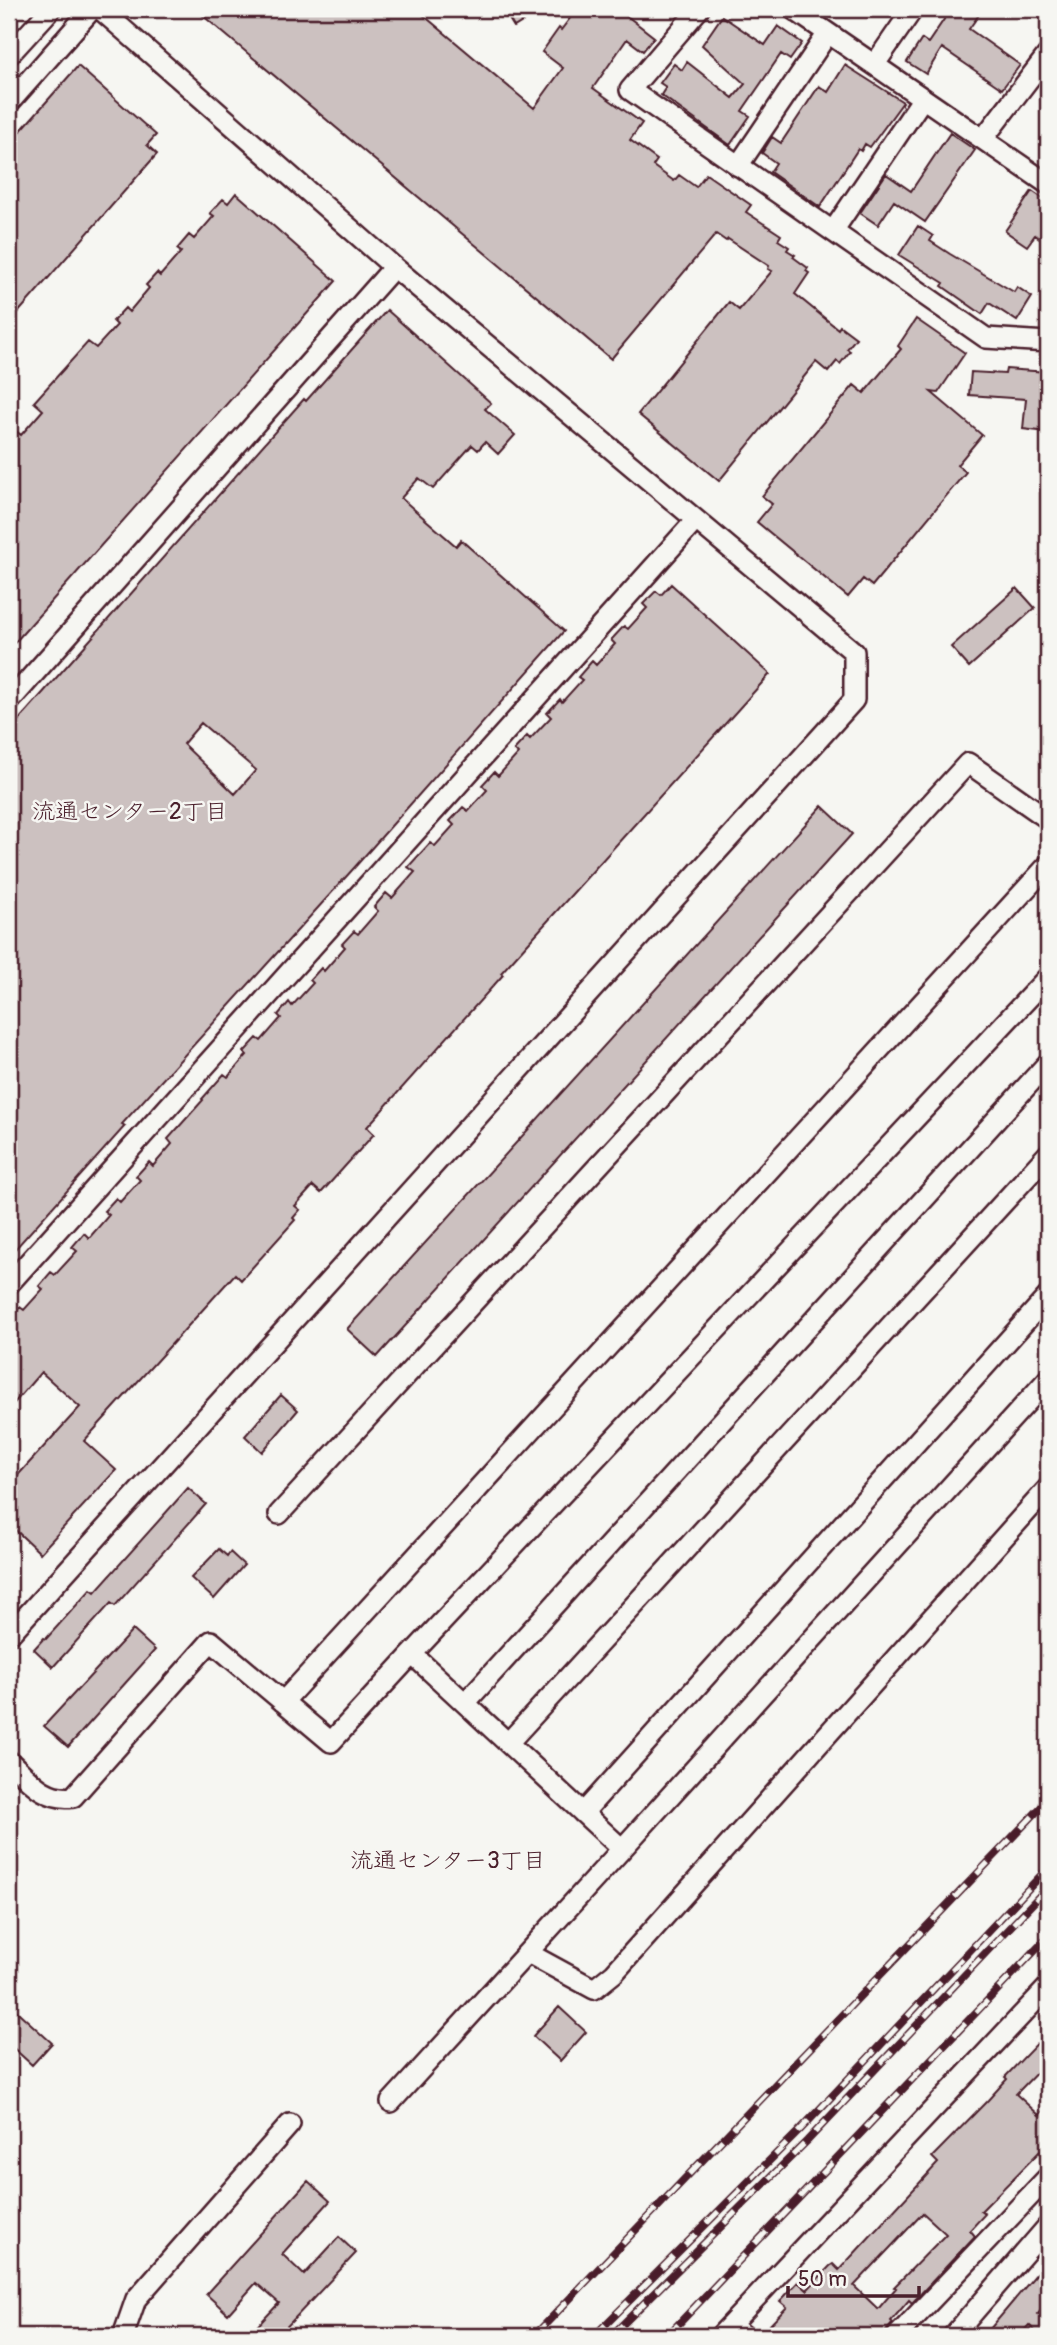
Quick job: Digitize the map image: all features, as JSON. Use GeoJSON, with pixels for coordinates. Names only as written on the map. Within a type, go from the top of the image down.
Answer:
{"type":"FeatureCollection","features":[{"type":"Feature","properties":{"kind":"street"},"geometry":{"type":"LineString","coordinates":[[9,55],[51,9]]}},
{"type":"Feature","properties":{"kind":"street"},"geometry":{"type":"LineString","coordinates":[[9,103],[93,9]]}},
{"type":"Feature","properties":{"kind":"street"},"geometry":{"type":"LineString","coordinates":[[9,1636],[854,700],[854,652],[394,267],[100,9]]}},
{"type":"Feature","properties":{"kind":"street"},"geometry":{"type":"LineString","coordinates":[[699,9],[630,90],[986,338],[1048,342]]}},
{"type":"Feature","properties":{"kind":"street"},"geometry":{"type":"LineString","coordinates":[[793,9],[1048,184]]}},
{"type":"Feature","properties":{"kind":"street"},"geometry":{"type":"LineString","coordinates":[[875,64],[913,9]]}},
{"type":"Feature","properties":{"kind":"street"},"geometry":{"type":"LineString","coordinates":[[738,166],[828,33]]}},
{"type":"Feature","properties":{"kind":"street"},"geometry":{"type":"LineString","coordinates":[[983,139],[1048,54]]}},
{"type":"Feature","properties":{"kind":"street"},"geometry":{"type":"LineString","coordinates":[[833,231],[923,98]]}},
{"type":"Feature","properties":{"kind":"street"},"geometry":{"type":"LineString","coordinates":[[9,702],[394,267]]}},
{"type":"Feature","properties":{"kind":"street"},"geometry":{"type":"LineString","coordinates":[[9,1284],[696,520]]}},
{"type":"Feature","properties":{"kind":"street"},"geometry":{"type":"LineString","coordinates":[[279,1514],[968,763],[1048,819]]}},
{"type":"Feature","properties":{"kind":"street"},"geometry":{"type":"LineString","coordinates":[[282,1702],[1048,864]]}},
{"type":"Feature","properties":{"kind":"street"},"geometry":{"type":"LineString","coordinates":[[9,1762],[44,1793],[60,1798],[73,1797],[211,1642],[331,1742],[1048,977]]}},
{"type":"Feature","properties":{"kind":"street"},"geometry":{"type":"LineString","coordinates":[[465,1703],[1048,1063]]}},
{"type":"Feature","properties":{"kind":"street"},"geometry":{"type":"LineString","coordinates":[[508,1743],[1048,1154]]}},
{"type":"Feature","properties":{"kind":"street"},"geometry":{"type":"LineString","coordinates":[[583,1813],[1048,1296]]}},
{"type":"Feature","properties":{"kind":"street"},"geometry":{"type":"LineString","coordinates":[[391,2102],[1048,1379]]}},
{"type":"Feature","properties":{"kind":"street"},"geometry":{"type":"LineString","coordinates":[[528,1953],[594,1989],[614,1973],[1048,1488]]}},
{"type":"Feature","properties":{"kind":"street"},"geometry":{"type":"LineString","coordinates":[[412,1654],[622,1849]]}},
{"type":"Feature","properties":{"kind":"street"},"geometry":{"type":"LineString","coordinates":[[731,2332],[1046,1993]]}},
{"type":"Feature","properties":{"kind":"street"},"geometry":{"type":"LineString","coordinates":[[123,2336],[136,2299],[290,2124]]}},
{"type":"Feature","properties":{"kind":"street"},"geometry":{"type":"LineString","coordinates":[[898,2336],[1048,2177]]}},
{"type":"Feature","properties":{"kind":"street"},"geometry":{"type":"LineString","coordinates":[[953,2336],[1048,2225]]}},
{"type":"Feature","properties":{"kind":"building"},"geometry":{"type":"Polygon","coordinates":[[[195,9],[416,9],[534,108],[563,68],[542,52],[559,28],[561,30],[577,9],[618,9],[654,37],[643,51],[627,39],[593,88],[642,123],[630,140],[657,160],[653,166],[674,181],[679,175],[696,187],[706,174],[751,205],[746,212],[781,235],[778,240],[789,247],[787,250],[795,255],[793,257],[808,268],[806,271],[809,273],[795,294],[838,329],[840,326],[856,338],[847,349],[850,351],[840,364],[837,361],[828,372],[816,362],[719,481],[638,414],[729,302],[739,310],[772,271],[768,269],[769,266],[716,234],[611,359],[195,9]]]}},
{"type":"Feature","properties":{"kind":"building"},"geometry":{"type":"Polygon","coordinates":[[[503,9],[543,9],[514,27],[503,9]]]}},
{"type":"Feature","properties":{"kind":"building"},"geometry":{"type":"Polygon","coordinates":[[[951,9],[983,9],[969,29],[1020,65],[1002,89],[942,48],[926,74],[907,62],[922,39],[928,43],[951,9]]]}},
{"type":"Feature","properties":{"kind":"building"},"geometry":{"type":"Polygon","coordinates":[[[722,16],[765,45],[778,26],[802,43],[790,60],[781,54],[742,111],[750,116],[730,145],[661,95],[666,87],[660,83],[674,64],[682,70],[687,62],[733,98],[745,84],[702,45],[722,16]]]}},
{"type":"Feature","properties":{"kind":"building"},"geometry":{"type":"Polygon","coordinates":[[[845,65],[903,102],[870,147],[865,144],[861,151],[858,149],[820,207],[770,172],[776,163],[762,153],[772,137],[781,143],[819,86],[828,92],[845,65]]]}},
{"type":"Feature","properties":{"kind":"building"},"geometry":{"type":"Polygon","coordinates":[[[78,66],[156,135],[147,145],[157,154],[9,323],[9,144],[78,66]]]}},
{"type":"Feature","properties":{"kind":"building"},"geometry":{"type":"Polygon","coordinates":[[[950,133],[975,150],[925,222],[894,201],[878,225],[860,213],[886,174],[911,191],[950,133]]]}},
{"type":"Feature","properties":{"kind":"building"},"geometry":{"type":"Polygon","coordinates":[[[1032,191],[1048,202],[1048,244],[1035,235],[1027,246],[1005,231],[1032,191]]]}},
{"type":"Feature","properties":{"kind":"building"},"geometry":{"type":"Polygon","coordinates":[[[236,193],[336,281],[9,649],[9,439],[16,431],[21,435],[43,410],[34,402],[88,342],[96,348],[117,325],[113,321],[125,308],[129,312],[149,288],[146,285],[157,273],[160,276],[181,252],[177,249],[189,235],[194,239],[214,216],[210,213],[223,199],[228,203],[236,193]]]}},
{"type":"Feature","properties":{"kind":"building"},"geometry":{"type":"Polygon","coordinates":[[[918,226],[933,236],[930,241],[950,254],[1014,292],[1017,287],[1032,297],[1017,321],[989,303],[982,314],[942,286],[944,283],[899,255],[918,226]]]}},
{"type":"Feature","properties":{"kind":"building"},"geometry":{"type":"Polygon","coordinates":[[[387,310],[491,403],[485,409],[515,435],[498,454],[485,442],[478,450],[472,445],[433,489],[419,478],[401,498],[456,546],[461,540],[564,631],[122,1124],[125,1126],[9,1256],[9,731],[304,399],[306,401],[387,310]],[[201,723],[183,744],[235,794],[256,770],[201,723]]]}},
{"type":"Feature","properties":{"kind":"building"},"geometry":{"type":"Polygon","coordinates":[[[916,319],[965,353],[938,393],[931,392],[982,435],[957,465],[966,472],[872,586],[863,579],[848,597],[757,522],[772,504],[762,496],[854,385],[864,393],[901,349],[898,346],[916,319]]]}},
{"type":"Feature","properties":{"kind":"building"},"geometry":{"type":"Polygon","coordinates":[[[1006,369],[1048,372],[1048,432],[1023,429],[1026,399],[969,395],[971,372],[1005,374],[1006,369]]]}},
{"type":"Feature","properties":{"kind":"building"},"geometry":{"type":"Polygon","coordinates":[[[671,584],[770,674],[501,973],[503,975],[367,1127],[374,1134],[321,1193],[313,1186],[295,1206],[300,1210],[293,1218],[295,1220],[241,1280],[235,1274],[84,1441],[116,1470],[40,1553],[9,1524],[9,1485],[80,1407],[41,1372],[9,1409],[9,1319],[20,1307],[24,1310],[43,1289],[39,1286],[51,1272],[55,1275],[77,1251],[72,1247],[84,1233],[89,1238],[109,1215],[104,1211],[116,1198],[120,1202],[140,1180],[136,1176],[149,1162],[153,1166],[172,1144],[168,1139],[202,1099],[224,1074],[228,1077],[247,1055],[244,1052],[257,1038],[261,1041],[281,1018],[278,1015],[289,1002],[292,1006],[313,983],[310,980],[321,968],[324,971],[345,947],[342,944],[354,931],[358,934],[378,911],[374,907],[386,893],[392,898],[415,872],[408,867],[430,843],[435,846],[454,825],[450,821],[463,807],[468,811],[487,790],[482,785],[494,772],[498,776],[518,754],[514,750],[527,736],[530,739],[551,717],[547,713],[560,699],[562,702],[582,680],[578,677],[592,661],[596,665],[615,644],[611,640],[624,626],[628,629],[647,608],[643,604],[656,591],[661,595],[671,584]]]}},
{"type":"Feature","properties":{"kind":"building"},"geometry":{"type":"Polygon","coordinates":[[[1017,588],[1035,608],[969,667],[951,647],[1017,588]]]}},
{"type":"Feature","properties":{"kind":"building"},"geometry":{"type":"Polygon","coordinates":[[[822,806],[852,834],[377,1357],[347,1329],[822,806]]]}},
{"type":"Feature","properties":{"kind":"building"},"geometry":{"type":"Polygon","coordinates":[[[281,1395],[298,1410],[262,1452],[245,1436],[281,1395]]]}},
{"type":"Feature","properties":{"kind":"building"},"geometry":{"type":"Polygon","coordinates":[[[188,1488],[206,1504],[115,1606],[111,1603],[53,1667],[34,1649],[91,1589],[95,1592],[188,1488]]]}},
{"type":"Feature","properties":{"kind":"building"},"geometry":{"type":"Polygon","coordinates":[[[219,1549],[227,1556],[230,1552],[244,1565],[214,1599],[191,1578],[219,1549]]]}},
{"type":"Feature","properties":{"kind":"building"},"geometry":{"type":"Polygon","coordinates":[[[133,1630],[155,1650],[68,1747],[44,1726],[133,1630]]]}},
{"type":"Feature","properties":{"kind":"building"},"geometry":{"type":"Polygon","coordinates":[[[9,2004],[52,2043],[32,2065],[9,2044],[9,2004]]]}},
{"type":"Feature","properties":{"kind":"building"},"geometry":{"type":"Polygon","coordinates":[[[559,2007],[586,2032],[560,2061],[533,2036],[559,2007]]]}},
{"type":"Feature","properties":{"kind":"building"},"geometry":{"type":"Polygon","coordinates":[[[1048,2032],[1048,2061],[1016,2094],[1039,2115],[1048,2106],[1048,2143],[981,2211],[985,2214],[970,2230],[975,2236],[912,2303],[909,2300],[882,2336],[778,2336],[768,2327],[787,2307],[780,2301],[798,2282],[807,2290],[833,2264],[839,2270],[938,2163],[932,2157],[988,2100],[1007,2079],[1005,2077],[1048,2032]],[[923,2213],[854,2286],[878,2309],[896,2288],[894,2287],[946,2234],[923,2213]]]}},
{"type":"Feature","properties":{"kind":"building"},"geometry":{"type":"Polygon","coordinates":[[[308,2181],[330,2201],[282,2254],[304,2275],[339,2237],[356,2253],[278,2336],[248,2336],[279,2303],[256,2283],[228,2314],[206,2294],[308,2181]]]}},
{"type":"Feature","properties":{"kind":"building"},"geometry":{"type":"Polygon","coordinates":[[[1048,2260],[1048,2302],[1038,2314],[1048,2323],[1038,2334],[1029,2325],[1019,2336],[984,2336],[1048,2260]]]}},
{"type":"Feature","properties":{"kind":"railway"},"geometry":{"type":"LineString","coordinates":[[534,2336],[1048,1800]]}},
{"type":"Feature","properties":{"kind":"railway"},"geometry":{"type":"LineString","coordinates":[[594,2336],[799,2131],[1048,1868]]}},
{"type":"Feature","properties":{"kind":"railway"},"geometry":{"type":"LineString","coordinates":[[611,2336],[807,2141],[1048,1887]]}},
{"type":"Feature","properties":{"kind":"railway"},"geometry":{"type":"LineString","coordinates":[[667,2336],[1048,1937]]}},
{"type":"Feature","properties":{"kind":"district","name":"流通センター2丁目"},"geometry":{"type":"Point","coordinates":[130,811]}},
{"type":"Feature","properties":{"kind":"district","name":"流通センター3丁目"},"geometry":{"type":"Point","coordinates":[448,1860]}}]}
